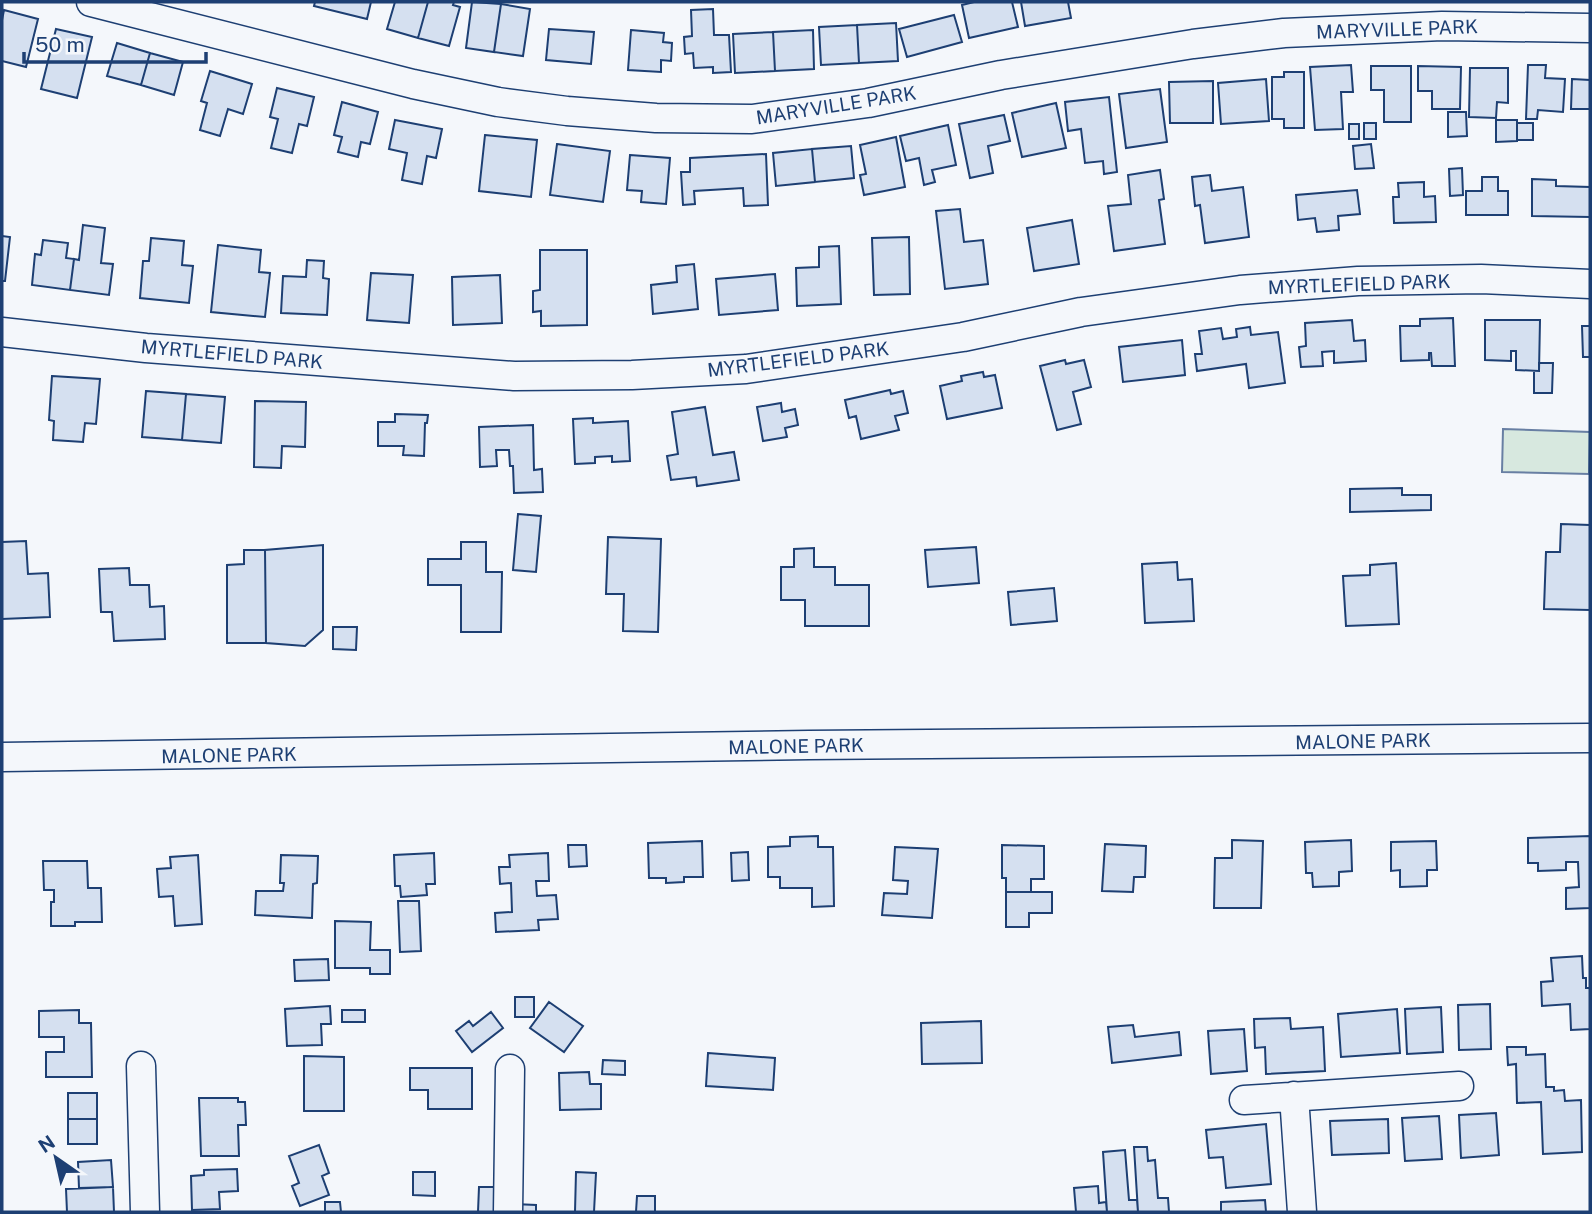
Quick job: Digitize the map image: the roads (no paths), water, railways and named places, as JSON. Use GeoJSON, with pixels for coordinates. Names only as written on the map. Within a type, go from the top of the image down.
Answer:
{"type":"FeatureCollection","features":[{"type":"Feature","properties":{"kind":"street","name":"MARYVILLE PARK"},"geometry":{"type":"LineString","coordinates":[[91,2],[413,84],[486,99],[567,111],[670,118],[765,118],[868,103],[1001,75],[1194,44],[1284,33],[1442,26],[1590,28]]}},
{"type":"Feature","properties":{"kind":"street","name":"MYRTLEFIELD PARK"},"geometry":{"type":"LineString","coordinates":[[2,332],[146,348],[500,375],[632,375],[746,369],[963,337],[1081,312],[1240,290],[1358,281],[1481,279],[1590,284]]}},
{"type":"Feature","properties":{"kind":"street","name":"MALONE PARK"},"geometry":{"type":"LineString","coordinates":[[2,757],[1590,738]]}},
{"type":"Feature","properties":{"kind":"street"},"geometry":{"type":"LineString","coordinates":[[141,1066],[145,1212]]}},
{"type":"Feature","properties":{"kind":"street"},"geometry":{"type":"LineString","coordinates":[[508,1212],[510,1069]]}},
{"type":"Feature","properties":{"kind":"street"},"geometry":{"type":"LineString","coordinates":[[1244,1100],[1460,1086]]}},
{"type":"Feature","properties":{"kind":"street"},"geometry":{"type":"LineString","coordinates":[[1294,1096],[1302,1212]]}}]}
